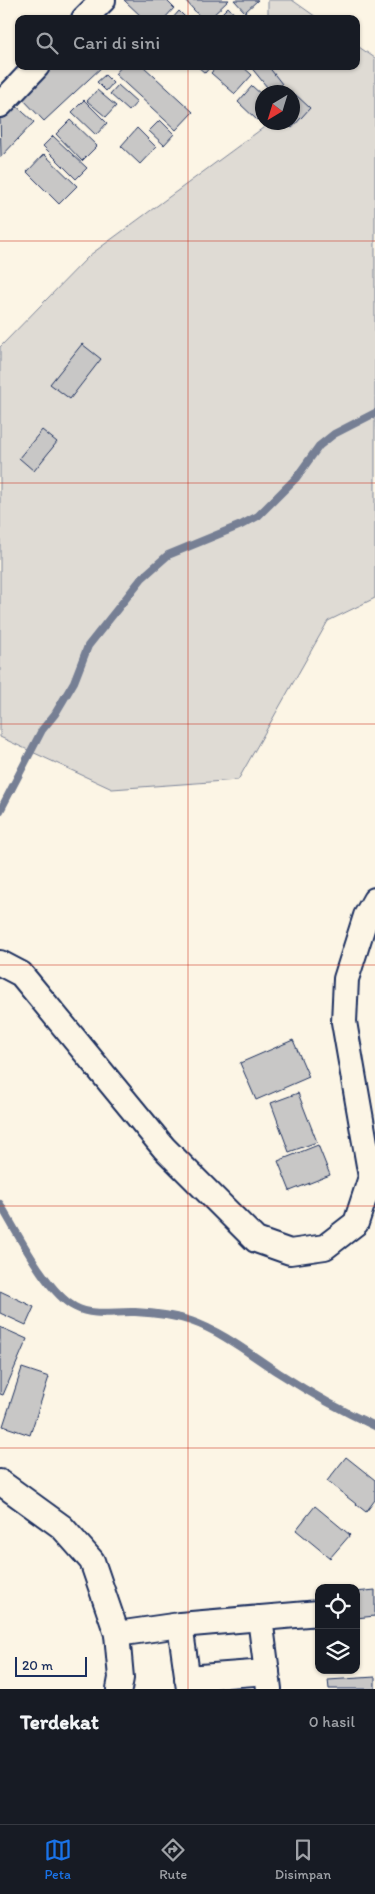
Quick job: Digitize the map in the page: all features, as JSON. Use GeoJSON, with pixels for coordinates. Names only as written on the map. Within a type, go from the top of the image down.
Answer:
{"type":"FeatureCollection","features":[{"type":"Feature","properties":{"kind":"street"},"geometry":{"type":"LineString","coordinates":[[88,15],[103,0]]}},
{"type":"Feature","properties":{"kind":"street"},"geometry":{"type":"LineString","coordinates":[[0,105],[33,70]]}},
{"type":"Feature","properties":{"kind":"street"},"geometry":{"type":"LineString","coordinates":[[0,963],[21,974],[164,1148],[256,1240],[290,1252],[325,1247],[356,1223],[371,1177],[344,1022],[346,979],[366,916],[375,900]]}},
{"type":"Feature","properties":{"kind":"street"},"geometry":{"type":"LineString","coordinates":[[0,1482],[62,1527],[92,1561],[117,1634],[121,1678],[119,1689]]}},
{"type":"Feature","properties":{"kind":"street"},"geometry":{"type":"LineString","coordinates":[[117,1634],[180,1625],[315,1613]]}},
{"type":"Feature","properties":{"kind":"street"},"geometry":{"type":"LineString","coordinates":[[180,1625],[188,1684],[268,1680],[260,1618]]}},
{"type":"Feature","properties":{"kind":"shaded area"},"geometry":{"type":"Polygon","coordinates":[[[268,0],[292,0],[313,15],[268,15],[268,0]]]}},
{"type":"Feature","properties":{"kind":"shaded area"},"geometry":{"type":"Polygon","coordinates":[[[360,48],[375,58],[375,598],[328,621],[238,780],[112,789],[0,737],[0,347],[90,255],[260,130],[300,130],[300,85],[267,85],[268,70],[360,70],[360,48]]]}},
{"type":"Feature","properties":{"kind":"building"},"geometry":{"type":"Polygon","coordinates":[[[124,0],[166,0],[174,8],[168,15],[140,15],[124,0]]]}},
{"type":"Feature","properties":{"kind":"building"},"geometry":{"type":"Polygon","coordinates":[[[185,0],[229,0],[213,15],[198,15],[185,0]]]}},
{"type":"Feature","properties":{"kind":"building"},"geometry":{"type":"Polygon","coordinates":[[[234,0],[258,0],[245,12],[234,0]]]}},
{"type":"Feature","properties":{"kind":"building"},"geometry":{"type":"Polygon","coordinates":[[[228,7],[235,15],[220,15],[228,7]]]}},
{"type":"Feature","properties":{"kind":"building"},"geometry":{"type":"Polygon","coordinates":[[[43,70],[99,70],[44,121],[18,94],[43,70]]]}},
{"type":"Feature","properties":{"kind":"building"},"geometry":{"type":"Polygon","coordinates":[[[118,70],[147,70],[193,112],[176,130],[115,74],[118,70]]]}},
{"type":"Feature","properties":{"kind":"building"},"geometry":{"type":"Polygon","coordinates":[[[214,70],[246,70],[252,75],[235,94],[211,73],[214,70]]]}},
{"type":"Feature","properties":{"kind":"building"},"geometry":{"type":"Polygon","coordinates":[[[253,70],[271,70],[282,84],[265,85],[253,70]]]}},
{"type":"Feature","properties":{"kind":"building"},"geometry":{"type":"Polygon","coordinates":[[[105,75],[113,83],[106,91],[97,82],[105,75]]]}},
{"type":"Feature","properties":{"kind":"building"},"geometry":{"type":"Polygon","coordinates":[[[118,85],[137,102],[129,111],[110,94],[118,85]]]}},
{"type":"Feature","properties":{"kind":"building"},"geometry":{"type":"Polygon","coordinates":[[[252,86],[255,89],[255,118],[238,102],[252,86]]]}},
{"type":"Feature","properties":{"kind":"building"},"geometry":{"type":"Polygon","coordinates":[[[97,90],[116,106],[106,117],[87,101],[97,90]]]}},
{"type":"Feature","properties":{"kind":"building"},"geometry":{"type":"Polygon","coordinates":[[[300,99],[310,108],[300,119],[300,99]]]}},
{"type":"Feature","properties":{"kind":"building"},"geometry":{"type":"Polygon","coordinates":[[[84,100],[107,123],[96,135],[72,112],[84,100]]]}},
{"type":"Feature","properties":{"kind":"building"},"geometry":{"type":"Polygon","coordinates":[[[12,102],[34,122],[1,157],[0,114],[12,102]]]}},
{"type":"Feature","properties":{"kind":"building"},"geometry":{"type":"Polygon","coordinates":[[[70,120],[97,146],[82,161],[56,134],[70,120]]]}},
{"type":"Feature","properties":{"kind":"building"},"geometry":{"type":"Polygon","coordinates":[[[160,120],[174,134],[164,145],[149,131],[160,120]]]}},
{"type":"Feature","properties":{"kind":"building"},"geometry":{"type":"Polygon","coordinates":[[[137,128],[156,147],[140,164],[121,146],[137,128]]]}},
{"type":"Feature","properties":{"kind":"building"},"geometry":{"type":"Polygon","coordinates":[[[53,136],[87,168],[76,179],[43,146],[53,136]]]}},
{"type":"Feature","properties":{"kind":"building"},"geometry":{"type":"Polygon","coordinates":[[[44,154],[77,186],[59,204],[27,172],[44,154]]]}},
{"type":"Feature","properties":{"kind":"building"},"geometry":{"type":"Polygon","coordinates":[[[82,344],[101,359],[70,399],[50,384],[82,344]]]}},
{"type":"Feature","properties":{"kind":"building"},"geometry":{"type":"Polygon","coordinates":[[[42,430],[57,442],[34,471],[19,458],[42,430]]]}},
{"type":"Feature","properties":{"kind":"building"},"geometry":{"type":"Polygon","coordinates":[[[293,1040],[309,1077],[256,1100],[240,1063],[293,1040]]]}},
{"type":"Feature","properties":{"kind":"building"},"geometry":{"type":"Polygon","coordinates":[[[298,1093],[317,1142],[289,1152],[271,1103],[298,1093]]]}},
{"type":"Feature","properties":{"kind":"building"},"geometry":{"type":"Polygon","coordinates":[[[318,1145],[330,1175],[290,1191],[278,1161],[318,1145]]]}},
{"type":"Feature","properties":{"kind":"building"},"geometry":{"type":"Polygon","coordinates":[[[0,1291],[34,1307],[26,1325],[0,1313],[0,1291]]]}},
{"type":"Feature","properties":{"kind":"building"},"geometry":{"type":"Polygon","coordinates":[[[0,1327],[27,1339],[3,1395],[0,1394],[0,1327]]]}},
{"type":"Feature","properties":{"kind":"building"},"geometry":{"type":"Polygon","coordinates":[[[22,1368],[49,1377],[30,1435],[3,1426],[22,1368]]]}},
{"type":"Feature","properties":{"kind":"building"},"geometry":{"type":"Polygon","coordinates":[[[346,1457],[375,1480],[375,1500],[366,1512],[327,1481],[346,1457]]]}},
{"type":"Feature","properties":{"kind":"building"},"geometry":{"type":"Polygon","coordinates":[[[315,1506],[350,1535],[330,1558],[296,1530],[315,1506]]]}},
{"type":"Feature","properties":{"kind":"building"},"geometry":{"type":"Polygon","coordinates":[[[375,1590],[375,1616],[360,1618],[360,1592],[375,1590]]]}},
{"type":"Feature","properties":{"kind":"building"},"geometry":{"type":"Polygon","coordinates":[[[375,1677],[375,1689],[329,1689],[328,1680],[375,1677]]]}},
{"type":"Feature","properties":{"kind":"waterway"},"geometry":{"type":"LineString","coordinates":[[0,811],[42,730],[55,714],[74,682],[88,646],[142,578],[168,555],[258,516],[296,478],[319,446],[334,434],[375,413]]}},
{"type":"Feature","properties":{"kind":"waterway"},"geometry":{"type":"LineString","coordinates":[[0,1204],[43,1276],[64,1300],[75,1307],[97,1313],[135,1312],[163,1315],[184,1319],[203,1326],[226,1338],[314,1395],[375,1426]]}}]}
